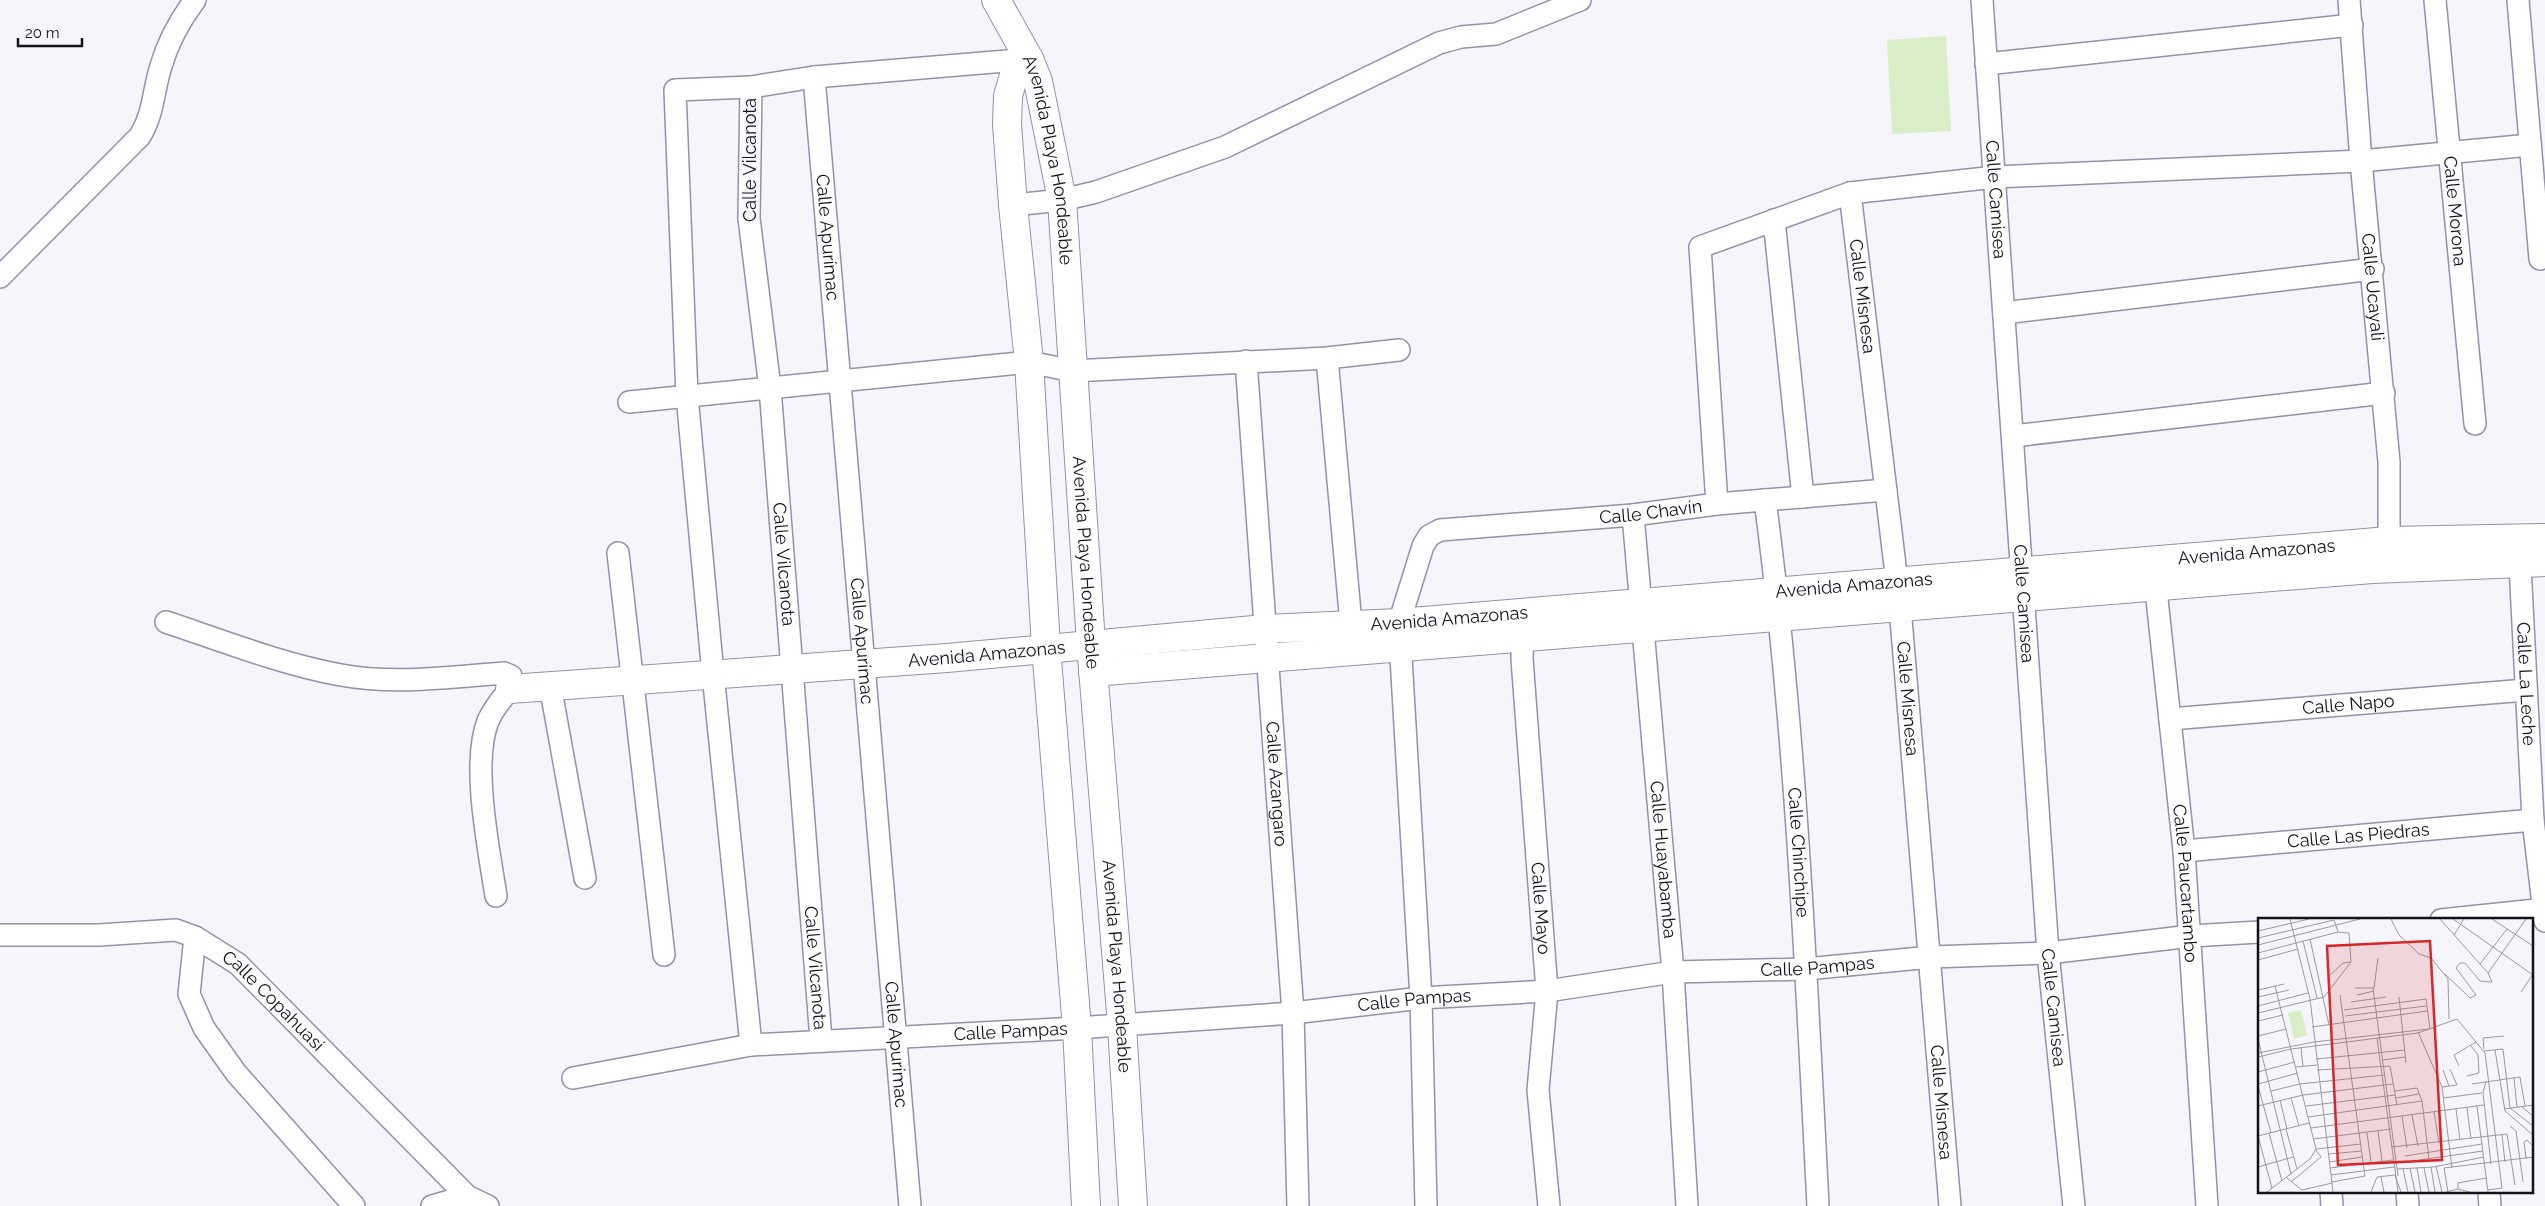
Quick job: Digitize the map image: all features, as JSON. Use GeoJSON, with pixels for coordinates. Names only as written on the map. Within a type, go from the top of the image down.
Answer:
{"type":"FeatureCollection","features":[{"type":"Feature","properties":{"kind":"street"},"geometry":{"type":"LineString","coordinates":[[0,277],[140,136],[152,112],[161,66],[168,44],[195,0]]}},
{"type":"Feature","properties":{"kind":"street"},"geometry":{"type":"LineString","coordinates":[[751,1045],[687,396],[675,90],[750,87],[814,77],[1029,59],[996,0]]}},
{"type":"Feature","properties":{"kind":"street"},"geometry":{"type":"LineString","coordinates":[[1013,205],[1062,200],[1096,192],[1225,147],[1439,43],[1461,37],[1496,34],[1580,0]]}},
{"type":"Feature","properties":{"kind":"street","name":"Calle Camisea"},"geometry":{"type":"LineString","coordinates":[[1982,0],[2048,953],[2074,1206]]}},
{"type":"Feature","properties":{"kind":"street","name":"Calle Ucayali"},"geometry":{"type":"LineString","coordinates":[[2349,0],[2361,161],[2373,269],[2390,462],[2389,541]]}},
{"type":"Feature","properties":{"kind":"street","name":"Calle Morona"},"geometry":{"type":"LineString","coordinates":[[2435,0],[2475,424]]}},
{"type":"Feature","properties":{"kind":"street"},"geometry":{"type":"LineString","coordinates":[[2518,0],[2540,259]]}},
{"type":"Feature","properties":{"kind":"street"},"geometry":{"type":"LineString","coordinates":[[1986,64],[2352,25]]}},
{"type":"Feature","properties":{"kind":"street","name":"Avenida Playa Hondeable"},"geometry":{"type":"LineString","coordinates":[[1086,1206],[1077,1028],[1046,647],[1029,362],[1007,124],[1008,96],[1014,75],[1029,59],[1046,109],[1062,200],[1091,644],[1122,1025],[1133,1206]]}},
{"type":"Feature","properties":{"kind":"street","name":"Calle Apurímac"},"geometry":{"type":"LineString","coordinates":[[814,77],[910,1206]]}},
{"type":"Feature","properties":{"kind":"street","name":"Calle Vilcanota"},"geometry":{"type":"LineString","coordinates":[[750,87],[749,218],[770,388],[821,1040]]}},
{"type":"Feature","properties":{"kind":"street"},"geometry":{"type":"LineString","coordinates":[[1717,504],[1700,247],[1850,193],[1995,177],[2361,161],[2530,145]]}},
{"type":"Feature","properties":{"kind":"street","name":"Calle Misnesa"},"geometry":{"type":"LineString","coordinates":[[1850,193],[1899,595],[1931,957],[1950,1206]]}},
{"type":"Feature","properties":{"kind":"street"},"geometry":{"type":"LineString","coordinates":[[1774,220],[1803,497]]}},
{"type":"Feature","properties":{"kind":"street"},"geometry":{"type":"LineString","coordinates":[[2004,313],[2373,269]]}},
{"type":"Feature","properties":{"kind":"street"},"geometry":{"type":"LineString","coordinates":[[629,402],[1029,362],[1072,371],[1327,358],[1398,350]]}},
{"type":"Feature","properties":{"kind":"street"},"geometry":{"type":"LineString","coordinates":[[1327,358],[1351,624]]}},
{"type":"Feature","properties":{"kind":"street","name":"Calle Azangaro"},"geometry":{"type":"LineString","coordinates":[[1246,361],[1293,1013],[1298,1206]]}},
{"type":"Feature","properties":{"kind":"street"},"geometry":{"type":"LineString","coordinates":[[2013,436],[2384,393]]}},
{"type":"Feature","properties":{"kind":"street","name":"Calle Chavín"},"geometry":{"type":"LineString","coordinates":[[1400,635],[1423,546],[1429,536],[1440,530],[1633,515],[1717,504],[1886,490]]}},
{"type":"Feature","properties":{"kind":"street","name":"Calle Chinchipe"},"geometry":{"type":"LineString","coordinates":[[1765,500],[1778,604],[1806,969],[1818,1206]]}},
{"type":"Feature","properties":{"kind":"street","name":"Calle Huayabamba"},"geometry":{"type":"LineString","coordinates":[[1633,515],[1639,602],[1673,972],[1686,1206]]}},
{"type":"Feature","properties":{"kind":"street","name":"Avenida Amazonas"},"geometry":{"type":"LineString","coordinates":[[1093,672],[1267,659],[1524,611],[1639,602],[1778,604],[2155,574],[2389,541],[2545,538]]}},
{"type":"Feature","properties":{"kind":"street"},"geometry":{"type":"LineString","coordinates":[[2372,569],[2389,541]]}},
{"type":"Feature","properties":{"kind":"street"},"geometry":{"type":"LineString","coordinates":[[618,553],[664,955]]}},
{"type":"Feature","properties":{"kind":"street","name":"Avenida Amazonas"},"geometry":{"type":"LineString","coordinates":[[2155,574],[2533,564]]}},
{"type":"Feature","properties":{"kind":"street","name":"Calle La Leche"},"geometry":{"type":"LineString","coordinates":[[2533,564],[2526,690],[2534,820],[2545,913]]}},
{"type":"Feature","properties":{"kind":"street","name":"Calle Paucartambo"},"geometry":{"type":"LineString","coordinates":[[2155,574],[2191,936],[2207,1206]]}},
{"type":"Feature","properties":{"kind":"street","name":"Avenida Amazonas"},"geometry":{"type":"LineString","coordinates":[[510,689],[865,664],[1046,647],[1351,624],[1400,635],[1523,638],[1642,628],[1778,604]]}},
{"type":"Feature","properties":{"kind":"street","name":"Calle Mayo"},"geometry":{"type":"LineString","coordinates":[[1524,611],[1523,669],[1547,990],[1538,1090],[1549,1206]]}},
{"type":"Feature","properties":{"kind":"street"},"geometry":{"type":"LineString","coordinates":[[166,622],[259,653],[342,675],[404,681],[504,673],[512,679],[510,689],[497,704],[488,723],[482,756],[482,800],[496,896]]}},
{"type":"Feature","properties":{"kind":"street"},"geometry":{"type":"LineString","coordinates":[[1400,635],[1421,998],[1426,1206]]}},
{"type":"Feature","properties":{"kind":"street"},"geometry":{"type":"LineString","coordinates":[[550,685],[585,878]]}},
{"type":"Feature","properties":{"kind":"street","name":"Calle Napo"},"geometry":{"type":"LineString","coordinates":[[2170,719],[2526,690]]}},
{"type":"Feature","properties":{"kind":"street","name":"Calle Las Piedras"},"geometry":{"type":"LineString","coordinates":[[2184,851],[2534,820]]}},
{"type":"Feature","properties":{"kind":"street"},"geometry":{"type":"LineString","coordinates":[[2482,918],[2545,913]]}},
{"type":"Feature","properties":{"kind":"street","name":"Calle Copahuasi"},"geometry":{"type":"LineString","coordinates":[[0,935],[99,935],[176,930],[195,937],[238,964],[467,1196],[488,1206]]}},
{"type":"Feature","properties":{"kind":"street","name":"Calle Pampas"},"geometry":{"type":"LineString","coordinates":[[573,1078],[751,1045],[1077,1028],[1293,1013],[1421,998],[1547,990],[1673,972],[1806,969],[1931,957],[2048,953],[2191,936],[2258,932]]}},
{"type":"Feature","properties":{"kind":"street"},"geometry":{"type":"LineString","coordinates":[[195,937],[188,994],[204,1028],[236,1073],[354,1206]]}},
{"type":"Feature","properties":{"kind":"street"},"geometry":{"type":"LineString","coordinates":[[432,1206],[467,1196]]}},
{"type":"Feature","properties":{"kind":"green space"},"geometry":{"type":"Polygon","coordinates":[[[1946,36],[1951,131],[1892,134],[1887,40],[1946,36]]]}}]}
